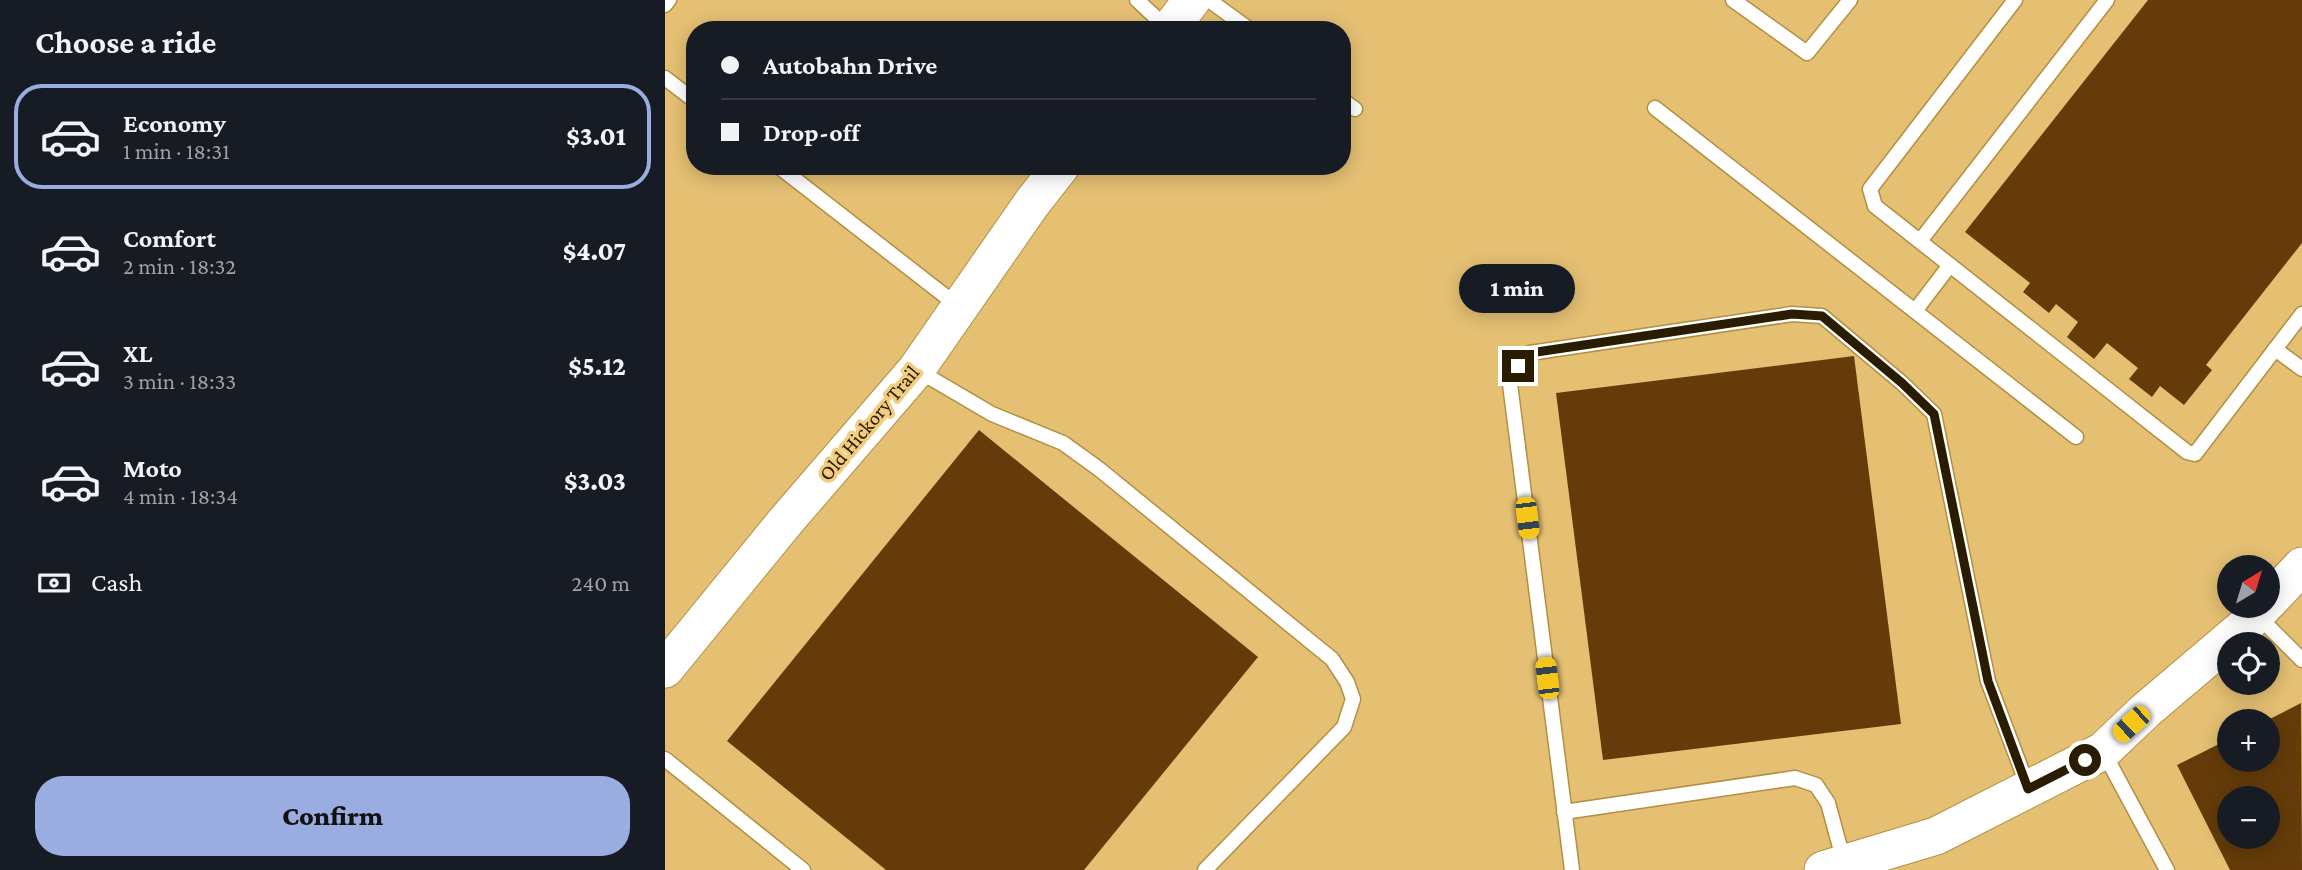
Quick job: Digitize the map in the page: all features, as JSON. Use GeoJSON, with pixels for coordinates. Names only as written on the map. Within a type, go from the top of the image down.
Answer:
{"type":"FeatureCollection","features":[{"type":"Feature","properties":{"kind":"street"},"geometry":{"type":"LineString","coordinates":[[1176,21],[1192,0]]}},
{"type":"Feature","properties":{"kind":"street","name":"Old Hickory Trail"},"geometry":{"type":"LineString","coordinates":[[665,669],[785,522],[916,370],[958,306],[1054,175]]}},
{"type":"Feature","properties":{"kind":"street"},"geometry":{"type":"LineString","coordinates":[[2280,592],[2300,574]]}},
{"type":"Feature","properties":{"kind":"street"},"geometry":{"type":"LineString","coordinates":[[1834,867],[1935,836],[2103,751],[2251,618]]}},
{"type":"Feature","properties":{"kind":"lane"},"geometry":{"type":"LineString","coordinates":[[665,5],[669,0]]}},
{"type":"Feature","properties":{"kind":"lane"},"geometry":{"type":"LineString","coordinates":[[1137,0],[1159,21]]}},
{"type":"Feature","properties":{"kind":"lane"},"geometry":{"type":"LineString","coordinates":[[1209,0],[1238,21]]}},
{"type":"Feature","properties":{"kind":"lane"},"geometry":{"type":"LineString","coordinates":[[1733,0],[1807,53],[1850,0]]}},
{"type":"Feature","properties":{"kind":"lane"},"geometry":{"type":"LineString","coordinates":[[2015,0],[1870,188],[1875,206],[2187,452],[2195,454],[2302,314]]}},
{"type":"Feature","properties":{"kind":"lane"},"geometry":{"type":"LineString","coordinates":[[1920,241],[2107,0]]}},
{"type":"Feature","properties":{"kind":"lane"},"geometry":{"type":"LineString","coordinates":[[665,78],[686,94]]}},
{"type":"Feature","properties":{"kind":"lane"},"geometry":{"type":"LineString","coordinates":[[1351,106],[1355,109]]}},
{"type":"Feature","properties":{"kind":"lane"},"geometry":{"type":"LineString","coordinates":[[1655,108],[2076,437]]}},
{"type":"Feature","properties":{"kind":"lane"},"geometry":{"type":"LineString","coordinates":[[790,175],[958,306]]}},
{"type":"Feature","properties":{"kind":"lane"},"geometry":{"type":"LineString","coordinates":[[1915,311],[1950,265]]}},
{"type":"Feature","properties":{"kind":"lane"},"geometry":{"type":"LineString","coordinates":[[1572,870],[1510,384],[1518,366],[1530,353],[1792,314],[1822,316],[1902,383],[1934,414],[1988,681],[2028,789]]}},
{"type":"Feature","properties":{"kind":"lane"},"geometry":{"type":"LineString","coordinates":[[2275,349],[2302,369]]}},
{"type":"Feature","properties":{"kind":"lane"},"geometry":{"type":"LineString","coordinates":[[916,370],[992,414],[1063,443],[1099,469],[1332,659],[1347,681],[1353,699],[1344,727],[1213,868]]}},
{"type":"Feature","properties":{"kind":"lane"},"geometry":{"type":"LineString","coordinates":[[2271,618],[2302,660]]}},
{"type":"Feature","properties":{"kind":"lane"},"geometry":{"type":"LineString","coordinates":[[2103,751],[2167,870]]}},
{"type":"Feature","properties":{"kind":"lane"},"geometry":{"type":"LineString","coordinates":[[665,759],[803,870]]}},
{"type":"Feature","properties":{"kind":"lane"},"geometry":{"type":"LineString","coordinates":[[1565,812],[1795,778],[1816,785],[1828,803],[1834,867]]}},
{"type":"Feature","properties":{"kind":"building"},"geometry":{"type":"Polygon","coordinates":[[[2148,0],[2302,0],[2302,243],[2206,365],[2212,370],[2184,405],[2160,386],[2152,397],[2129,379],[2138,368],[2107,343],[2094,359],[2067,337],[2078,322],[2056,304],[2049,313],[2023,292],[2030,283],[1965,232],[2148,0]]]}},
{"type":"Feature","properties":{"kind":"building"},"geometry":{"type":"Polygon","coordinates":[[[1854,356],[1901,724],[1603,760],[1556,393],[1854,356]]]}},
{"type":"Feature","properties":{"kind":"building"},"geometry":{"type":"Polygon","coordinates":[[[979,430],[1258,657],[1084,870],[886,870],[727,741],[979,430]]]}},
{"type":"Feature","properties":{"kind":"building"},"geometry":{"type":"Polygon","coordinates":[[[2301,703],[2302,870],[2230,870],[2219,849],[2280,849],[2280,786],[2217,786],[2217,844],[2177,765],[2217,745],[2217,772],[2280,772],[2280,714],[2301,703]]]}},
{"type":"Feature","properties":{"kind":"route"},"geometry":{"type":"LineString","coordinates":[[1518,366],[1530,353],[1792,314],[1822,316],[1902,383],[1934,414],[1988,681],[2028,789],[2085,760]]}}]}
